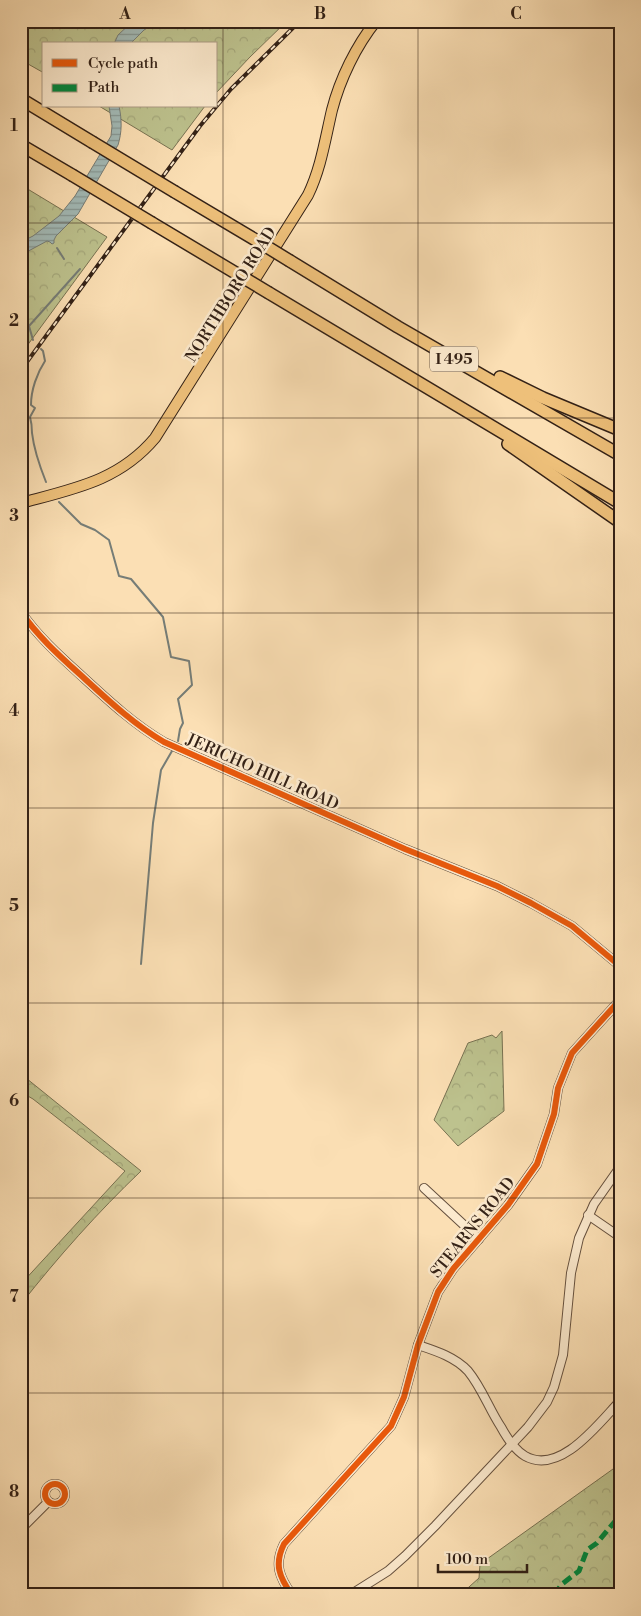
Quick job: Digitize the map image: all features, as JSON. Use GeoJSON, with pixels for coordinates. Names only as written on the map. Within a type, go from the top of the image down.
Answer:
{"type":"FeatureCollection","features":[{"type":"Feature","properties":{"kind":"highway","name":"I 495"},"geometry":{"type":"LineString","coordinates":[[21,99],[398,327],[620,455]]}},
{"type":"Feature","properties":{"kind":"highway","name":"I 495"},"geometry":{"type":"LineString","coordinates":[[21,145],[620,503]]}},
{"type":"Feature","properties":{"kind":"highway"},"geometry":{"type":"LineString","coordinates":[[398,327],[536,394],[620,430]]}},
{"type":"Feature","properties":{"kind":"highway"},"geometry":{"type":"LineString","coordinates":[[429,388],[620,522]]}},
{"type":"Feature","properties":{"kind":"main road","name":"NORTHBORO ROAD"},"geometry":{"type":"LineString","coordinates":[[21,503],[85,486],[109,475],[136,458],[156,438],[308,195],[318,173],[332,109],[340,86],[358,49],[376,21]]}},
{"type":"Feature","properties":{"kind":"street","name":"JERICHO HILL ROAD"},"geometry":{"type":"LineString","coordinates":[[21,612],[42,639],[82,677],[129,717],[164,742],[405,849],[497,886],[572,926],[620,966]]}},
{"type":"Feature","properties":{"kind":"street","name":"STEARNS ROAD"},"geometry":{"type":"LineString","coordinates":[[292,1595],[280,1574],[279,1554],[284,1544],[391,1426],[404,1397],[418,1345],[438,1292],[453,1269],[508,1205],[537,1164],[554,1114],[558,1088],[572,1053],[620,1000]]}},
{"type":"Feature","properties":{"kind":"street"},"geometry":{"type":"LineString","coordinates":[[350,1595],[388,1571],[405,1556],[538,1416],[548,1402],[563,1355],[571,1273],[580,1238],[594,1204],[620,1167]]}},
{"type":"Feature","properties":{"kind":"street"},"geometry":{"type":"LineString","coordinates":[[21,1180],[24,1188],[21,1194]]}},
{"type":"Feature","properties":{"kind":"street"},"geometry":{"type":"LineString","coordinates":[[424,1188],[479,1239]]}},
{"type":"Feature","properties":{"kind":"street"},"geometry":{"type":"LineString","coordinates":[[588,1215],[620,1237]]}},
{"type":"Feature","properties":{"kind":"street"},"geometry":{"type":"LineString","coordinates":[[418,1345],[448,1356],[468,1371],[512,1444],[524,1455],[533,1459],[543,1461],[562,1455],[584,1438],[620,1401]]}},
{"type":"Feature","properties":{"kind":"street"},"geometry":{"type":"LineString","coordinates":[[21,1529],[48,1502]]}},
{"type":"Feature","properties":{"kind":"green space"},"geometry":{"type":"Polygon","coordinates":[[[21,21],[287,21],[218,91],[218,42],[42,42],[42,72],[21,60],[21,21]]]}},
{"type":"Feature","properties":{"kind":"green space"},"geometry":{"type":"Polygon","coordinates":[[[102,108],[204,108],[172,150],[102,108]]]}},
{"type":"Feature","properties":{"kind":"green space"},"geometry":{"type":"Polygon","coordinates":[[[21,185],[107,237],[21,354],[21,185]]]}},
{"type":"Feature","properties":{"kind":"green space"},"geometry":{"type":"Polygon","coordinates":[[[502,1031],[504,1111],[458,1146],[434,1120],[468,1043],[492,1035],[496,1038],[502,1031]]]}},
{"type":"Feature","properties":{"kind":"green space"},"geometry":{"type":"Polygon","coordinates":[[[21,1074],[141,1171],[79,1235],[21,1304],[21,1284],[125,1171],[33,1099],[21,1092],[21,1074]]]}},
{"type":"Feature","properties":{"kind":"green space"},"geometry":{"type":"Polygon","coordinates":[[[620,1464],[620,1595],[460,1595],[479,1578],[480,1564],[620,1464]]]}},
{"type":"Feature","properties":{"kind":"water"},"geometry":{"type":"Polygon","coordinates":[[[133,21],[159,21],[144,30],[132,42],[115,42],[118,35],[133,21]]]}},
{"type":"Feature","properties":{"kind":"water"},"geometry":{"type":"Polygon","coordinates":[[[109,108],[119,108],[121,126],[118,145],[78,214],[56,236],[54,243],[52,244],[47,241],[21,255],[21,242],[33,236],[59,216],[75,196],[111,136],[112,126],[109,108]]]}},
{"type":"Feature","properties":{"kind":"waterway"},"geometry":{"type":"LineString","coordinates":[[57,248],[64,259]]}},
{"type":"Feature","properties":{"kind":"waterway"},"geometry":{"type":"LineString","coordinates":[[33,340],[29,326],[80,269]]}},
{"type":"Feature","properties":{"kind":"waterway"},"geometry":{"type":"LineString","coordinates":[[41,349],[45,361],[33,388],[31,405],[35,408],[30,417],[36,452],[46,482]]}},
{"type":"Feature","properties":{"kind":"waterway"},"geometry":{"type":"LineString","coordinates":[[59,502],[81,524],[95,530],[109,540],[119,576],[131,579],[163,617],[171,657],[189,661],[192,685],[178,699],[183,723],[178,741]]}},
{"type":"Feature","properties":{"kind":"waterway"},"geometry":{"type":"LineString","coordinates":[[141,964],[153,823],[161,770],[172,751]]}},
{"type":"Feature","properties":{"kind":"railway"},"geometry":{"type":"LineString","coordinates":[[218,105],[231,89],[300,21]]}},
{"type":"Feature","properties":{"kind":"railway"},"geometry":{"type":"LineString","coordinates":[[21,370],[215,108]]}},
{"type":"Feature","properties":{"kind":"marked path"},"geometry":{"type":"LineString","coordinates":[[554,1595],[562,1584],[579,1571],[587,1550],[597,1543],[616,1520],[620,1518]]}},
{"type":"Feature","properties":{"kind":"cycle path"},"geometry":{"type":"LineString","coordinates":[[21,612],[51,647],[94,688],[133,721],[164,742],[405,849],[497,886],[572,926],[620,966]]}},
{"type":"Feature","properties":{"kind":"cycle path"},"geometry":{"type":"LineString","coordinates":[[292,1595],[279,1570],[279,1558],[284,1544],[391,1426],[404,1397],[418,1345],[438,1292],[453,1269],[508,1205],[537,1164],[554,1114],[558,1088],[572,1053],[620,1000]]}},
{"type":"Feature","properties":{"kind":"cycle path"},"geometry":{"type":"LineString","coordinates":[[51,1484],[59,1484],[65,1490],[65,1494],[65,1498],[59,1504],[51,1504],[45,1498],[45,1490],[51,1484]]}}]}
